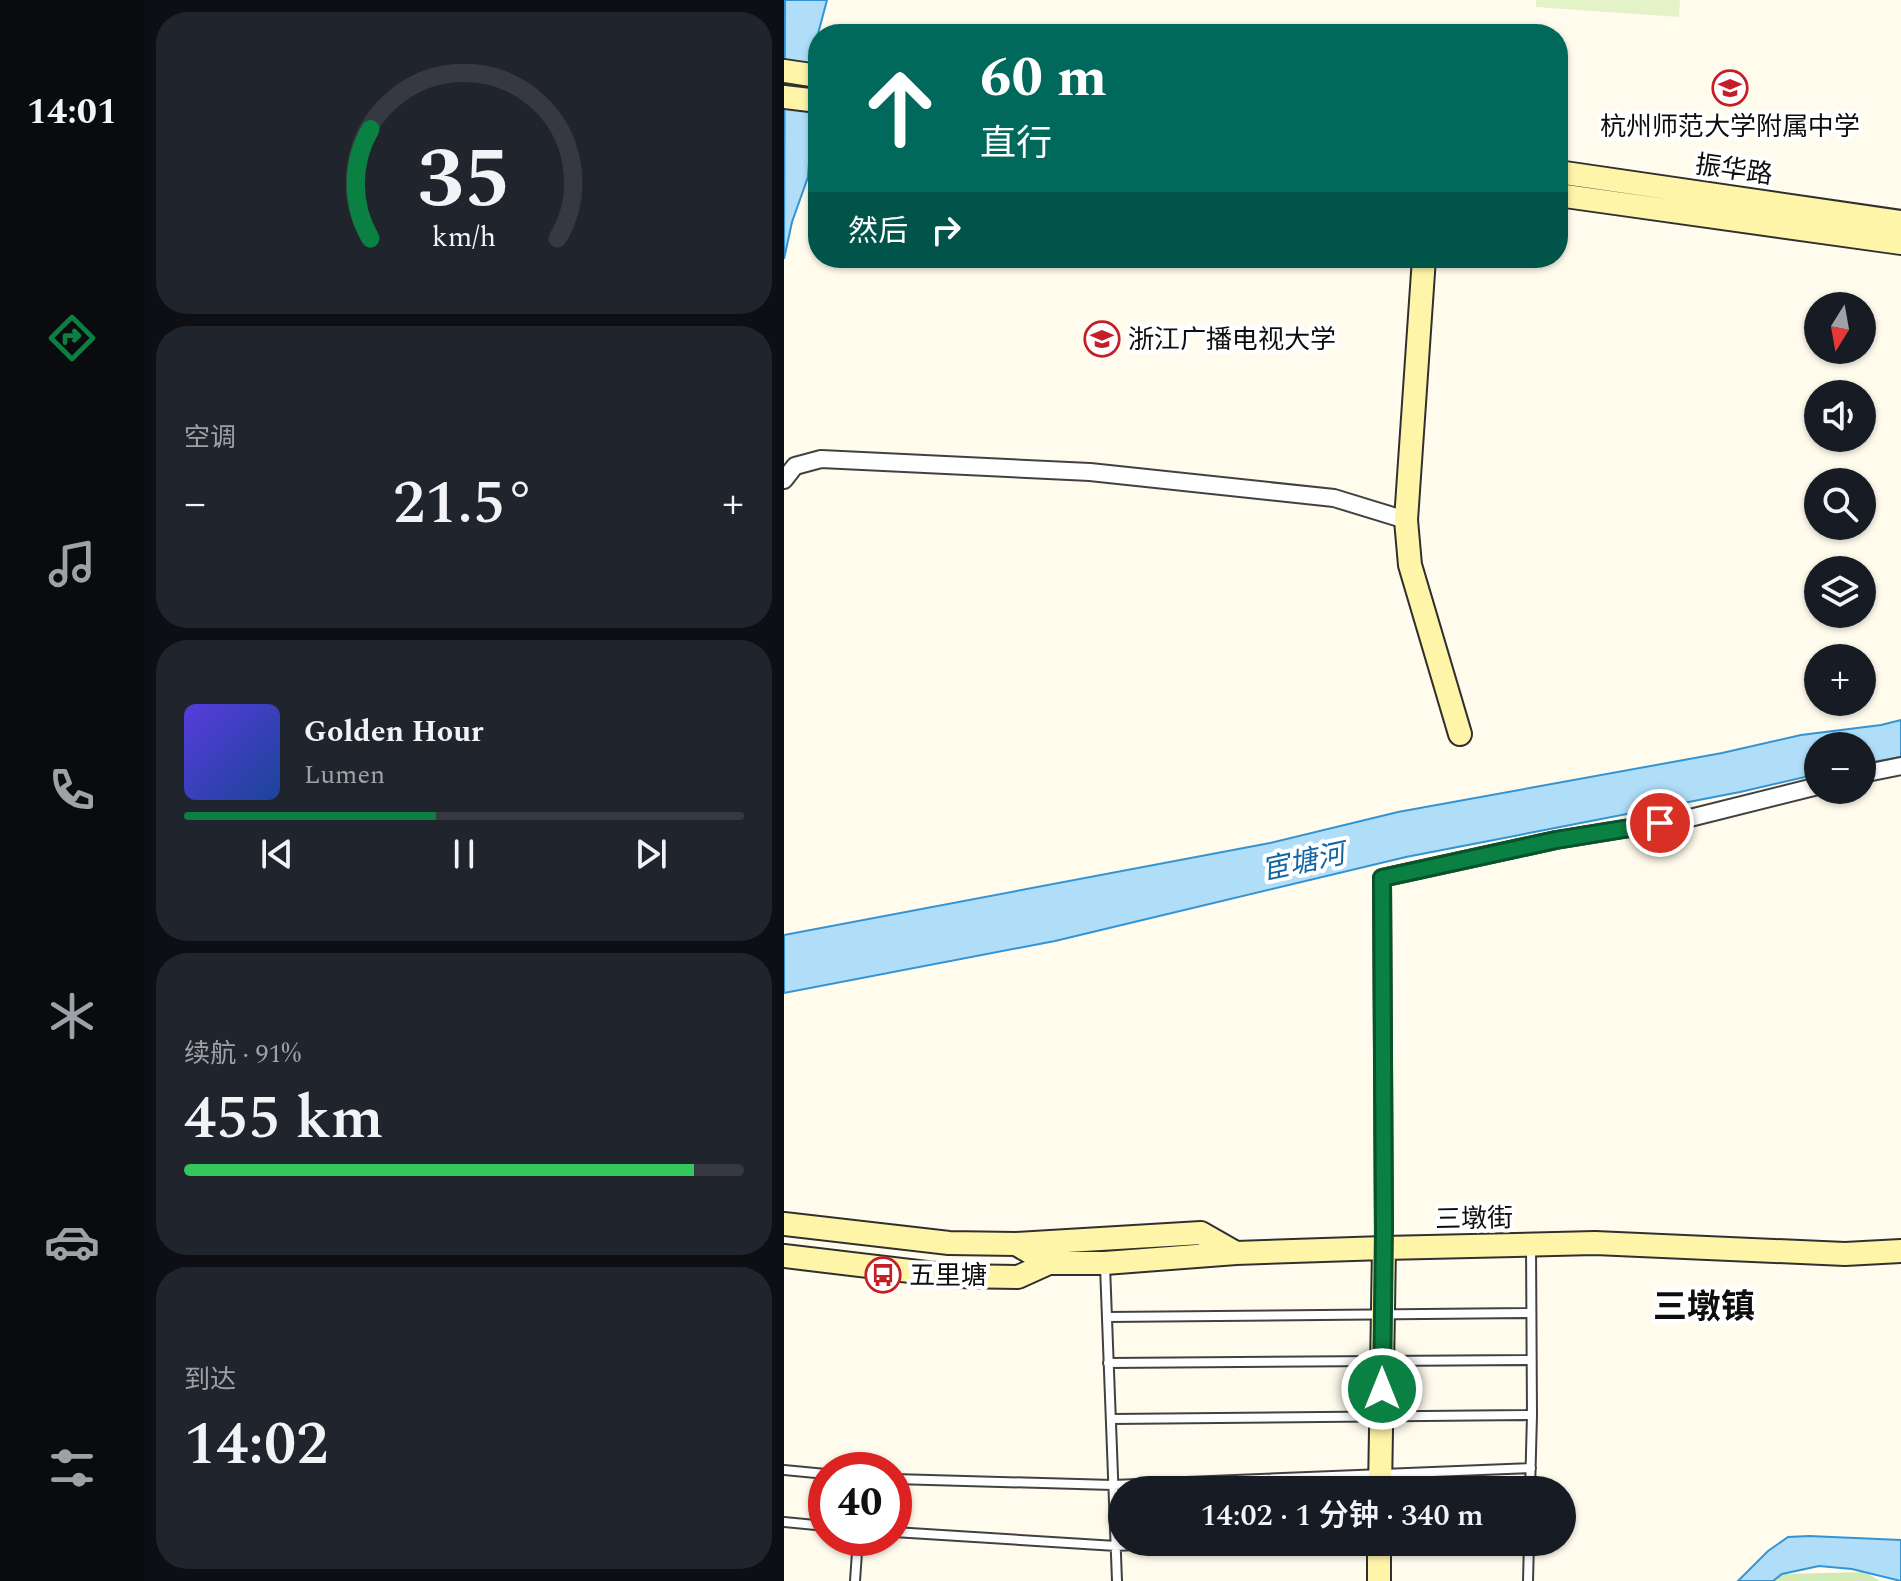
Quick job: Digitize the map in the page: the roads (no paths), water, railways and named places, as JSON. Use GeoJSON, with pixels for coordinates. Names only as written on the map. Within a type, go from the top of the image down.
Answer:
{"type":"FeatureCollection","features":[{"type":"Feature","properties":{"kind":"street"},"geometry":{"type":"LineString","coordinates":[[784,71],[808,75]]}},
{"type":"Feature","properties":{"kind":"street"},"geometry":{"type":"LineString","coordinates":[[784,97],[808,100]]}},
{"type":"Feature","properties":{"kind":"street","name":"振华路"},"geometry":{"type":"LineString","coordinates":[[1568,173],[1901,222]]}},
{"type":"Feature","properties":{"kind":"street","name":"振华路"},"geometry":{"type":"LineString","coordinates":[[1568,196],[1901,243]]}},
{"type":"Feature","properties":{"kind":"street"},"geometry":{"type":"LineString","coordinates":[[1423,268],[1406,520],[1410,565],[1460,734]]}},
{"type":"Feature","properties":{"kind":"street"},"geometry":{"type":"LineString","coordinates":[[784,480],[795,466],[821,459],[1090,472],[1334,498],[1406,520]]}},
{"type":"Feature","properties":{"kind":"street"},"geometry":{"type":"LineString","coordinates":[[1876,771],[1901,766]]}},
{"type":"Feature","properties":{"kind":"street"},"geometry":{"type":"LineString","coordinates":[[1380,1476],[1384,1248],[1382,878],[1556,840],[1686,819],[1804,790]]}},
{"type":"Feature","properties":{"kind":"street","name":"三墩街"},"geometry":{"type":"LineString","coordinates":[[784,1224],[949,1243],[1016,1244],[1049,1263]]}},
{"type":"Feature","properties":{"kind":"street"},"geometry":{"type":"LineString","coordinates":[[1016,1244],[1201,1233],[1236,1253]]}},
{"type":"Feature","properties":{"kind":"street","name":"三墩街"},"geometry":{"type":"LineString","coordinates":[[784,1256],[952,1276],[1018,1277],[1049,1263],[1105,1263],[1236,1253],[1384,1248],[1595,1243],[1845,1254],[1901,1251]]}},
{"type":"Feature","properties":{"kind":"street"},"geometry":{"type":"LineString","coordinates":[[1379,1556],[1379,1581]]}},
{"type":"Feature","properties":{"kind":"lane"},"geometry":{"type":"LineString","coordinates":[[1531,1244],[1531,1476]]}},
{"type":"Feature","properties":{"kind":"lane"},"geometry":{"type":"LineString","coordinates":[[1105,1263],[1113,1476]]}},
{"type":"Feature","properties":{"kind":"lane"},"geometry":{"type":"LineString","coordinates":[[1107,1317],[1530,1313]]}},
{"type":"Feature","properties":{"kind":"lane"},"geometry":{"type":"LineString","coordinates":[[1108,1363],[1530,1360]]}},
{"type":"Feature","properties":{"kind":"lane"},"geometry":{"type":"LineString","coordinates":[[1111,1419],[1532,1415]]}},
{"type":"Feature","properties":{"kind":"lane"},"geometry":{"type":"LineString","coordinates":[[1450,1476],[1531,1468]]}},
{"type":"Feature","properties":{"kind":"lane"},"geometry":{"type":"LineString","coordinates":[[784,1470],[808,1472]]}},
{"type":"Feature","properties":{"kind":"lane"},"geometry":{"type":"LineString","coordinates":[[912,1479],[1108,1485]]}},
{"type":"Feature","properties":{"kind":"lane"},"geometry":{"type":"LineString","coordinates":[[784,1522],[808,1524]]}},
{"type":"Feature","properties":{"kind":"lane"},"geometry":{"type":"LineString","coordinates":[[912,1533],[1108,1545]]}},
{"type":"Feature","properties":{"kind":"lane"},"geometry":{"type":"LineString","coordinates":[[855,1581],[857,1556]]}},
{"type":"Feature","properties":{"kind":"lane"},"geometry":{"type":"LineString","coordinates":[[1116,1556],[1117,1581]]}},
{"type":"Feature","properties":{"kind":"lane"},"geometry":{"type":"LineString","coordinates":[[1528,1581],[1529,1556]]}},
{"type":"Feature","properties":{"kind":"water"},"geometry":{"type":"Polygon","coordinates":[[[785,0],[827,0],[821,24],[808,24],[808,177],[792,222],[784,259],[785,0]]]}},
{"type":"Feature","properties":{"kind":"water"},"geometry":{"type":"Polygon","coordinates":[[[1901,720],[1901,757],[1876,761],[1876,732],[1825,732],[1901,720]]]}},
{"type":"Feature","properties":{"kind":"water","name":"宦塘河"},"geometry":{"type":"Polygon","coordinates":[[[1804,735],[1804,777],[1406,857],[1055,941],[784,993],[784,935],[1270,843],[1398,812],[1722,753],[1804,735]]]}},
{"type":"Feature","properties":{"kind":"water"},"geometry":{"type":"Polygon","coordinates":[[[1788,1537],[1901,1540],[1901,1581],[1852,1569],[1819,1566],[1782,1574],[1773,1581],[1738,1581],[1768,1551],[1788,1537]]]}},
{"type":"Feature","properties":{"kind":"place","name":"杭州师范大学附属中学"},"geometry":{"type":"Point","coordinates":[1730,88]}},
{"type":"Feature","properties":{"kind":"place","name":"浙江广播电视大学"},"geometry":{"type":"Point","coordinates":[1102,339]}},
{"type":"Feature","properties":{"kind":"place","name":"五里塘"},"geometry":{"type":"Point","coordinates":[883,1275]}},
{"type":"Feature","properties":{"kind":"district","name":"三墩镇"},"geometry":{"type":"Point","coordinates":[1704,1306]}}]}
